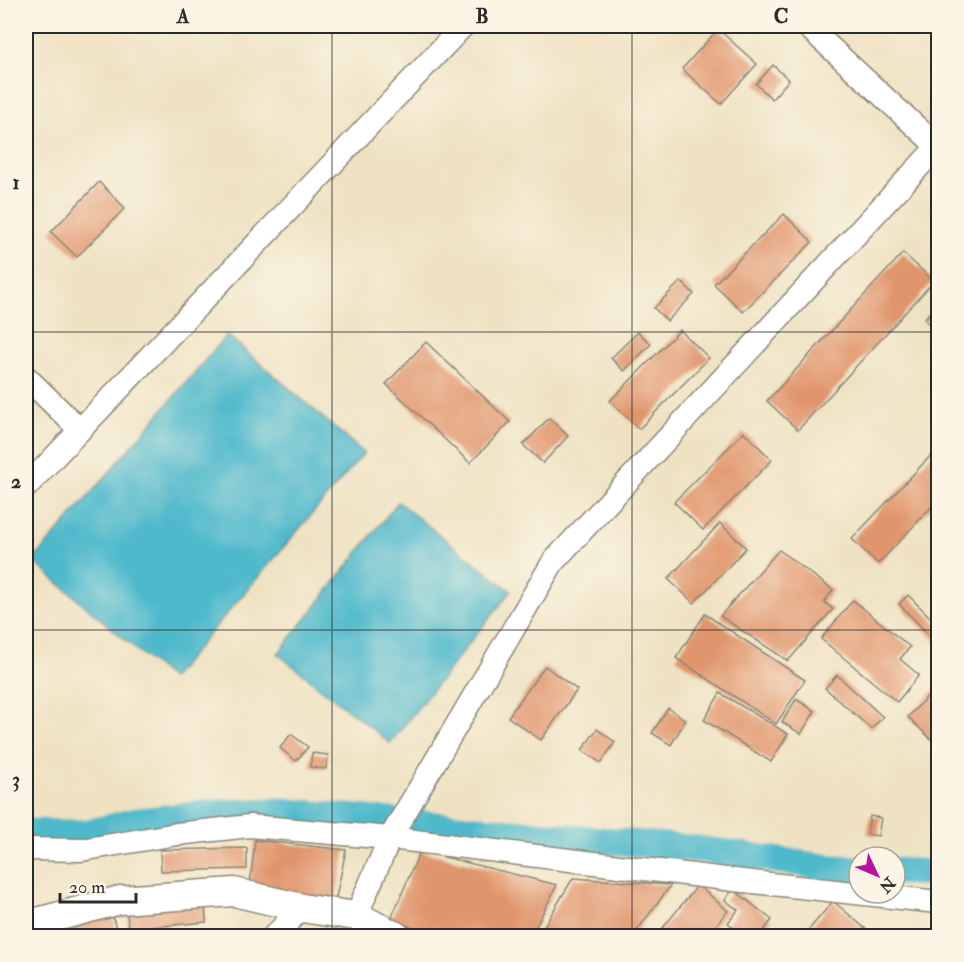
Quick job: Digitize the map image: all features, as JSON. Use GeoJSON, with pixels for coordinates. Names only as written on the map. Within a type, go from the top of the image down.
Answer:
{"type":"FeatureCollection","features":[{"type":"Feature","properties":{"kind":"street"},"geometry":{"type":"LineString","coordinates":[[26,487],[464,26]]}},
{"type":"Feature","properties":{"kind":"street"},"geometry":{"type":"LineString","coordinates":[[356,916],[391,838],[553,562],[938,147],[807,26]]}},
{"type":"Feature","properties":{"kind":"street"},"geometry":{"type":"LineString","coordinates":[[26,377],[75,435]]}},
{"type":"Feature","properties":{"kind":"street"},"geometry":{"type":"LineString","coordinates":[[26,396],[75,435]]}},
{"type":"Feature","properties":{"kind":"street"},"geometry":{"type":"LineString","coordinates":[[26,849],[81,850],[177,834],[250,826],[391,838],[734,880],[939,902]]}},
{"type":"Feature","properties":{"kind":"street"},"geometry":{"type":"LineString","coordinates":[[26,925],[120,900],[234,892],[302,908],[356,916],[396,936]]}},
{"type":"Feature","properties":{"kind":"street"},"geometry":{"type":"LineString","coordinates":[[274,936],[302,908]]}},
{"type":"Feature","properties":{"kind":"water"},"geometry":{"type":"Polygon","coordinates":[[[227,335],[364,453],[171,679],[33,561],[227,335]]]}},
{"type":"Feature","properties":{"kind":"water"},"geometry":{"type":"Polygon","coordinates":[[[398,502],[511,591],[390,743],[278,654],[398,502]]]}},
{"type":"Feature","properties":{"kind":"building"},"geometry":{"type":"Polygon","coordinates":[[[718,29],[757,64],[721,104],[682,69],[718,29]]]}},
{"type":"Feature","properties":{"kind":"building"},"geometry":{"type":"Polygon","coordinates":[[[773,65],[789,80],[772,99],[756,84],[773,65]]]}},
{"type":"Feature","properties":{"kind":"building"},"geometry":{"type":"Polygon","coordinates":[[[99,182],[125,208],[77,257],[51,232],[99,182]]]}},
{"type":"Feature","properties":{"kind":"building"},"geometry":{"type":"Polygon","coordinates":[[[784,214],[812,242],[743,312],[714,284],[784,214]]]}},
{"type":"Feature","properties":{"kind":"building"},"geometry":{"type":"Polygon","coordinates":[[[903,253],[934,281],[798,430],[767,401],[903,253]]]}},
{"type":"Feature","properties":{"kind":"building"},"geometry":{"type":"Polygon","coordinates":[[[681,281],[694,294],[667,321],[654,308],[681,281]]]}},
{"type":"Feature","properties":{"kind":"building"},"geometry":{"type":"Polygon","coordinates":[[[938,304],[938,333],[924,319],[938,304]]]}},
{"type":"Feature","properties":{"kind":"building"},"geometry":{"type":"Polygon","coordinates":[[[680,330],[709,358],[639,429],[610,401],[680,330]]]}},
{"type":"Feature","properties":{"kind":"building"},"geometry":{"type":"Polygon","coordinates":[[[638,332],[651,344],[624,371],[611,358],[638,332]]]}},
{"type":"Feature","properties":{"kind":"building"},"geometry":{"type":"Polygon","coordinates":[[[426,342],[510,422],[470,463],[386,384],[426,342]]]}},
{"type":"Feature","properties":{"kind":"building"},"geometry":{"type":"Polygon","coordinates":[[[549,418],[568,436],[543,463],[523,445],[549,418]]]}},
{"type":"Feature","properties":{"kind":"building"},"geometry":{"type":"Polygon","coordinates":[[[744,432],[772,460],[703,530],[674,502],[744,432]]]}},
{"type":"Feature","properties":{"kind":"building"},"geometry":{"type":"Polygon","coordinates":[[[938,448],[938,500],[878,564],[852,539],[938,448]]]}},
{"type":"Feature","properties":{"kind":"building"},"geometry":{"type":"Polygon","coordinates":[[[720,523],[746,548],[694,603],[668,579],[720,523]]]}},
{"type":"Feature","properties":{"kind":"building"},"geometry":{"type":"Polygon","coordinates":[[[779,550],[833,590],[824,602],[833,609],[788,661],[720,616],[779,550]]]}},
{"type":"Feature","properties":{"kind":"building"},"geometry":{"type":"Polygon","coordinates":[[[908,595],[938,625],[938,644],[899,604],[908,595]]]}},
{"type":"Feature","properties":{"kind":"building"},"geometry":{"type":"Polygon","coordinates":[[[853,600],[910,647],[900,659],[919,675],[897,702],[821,639],[853,600]]]}},
{"type":"Feature","properties":{"kind":"building"},"geometry":{"type":"Polygon","coordinates":[[[705,614],[805,680],[776,724],[676,658],[705,614]]]}},
{"type":"Feature","properties":{"kind":"building"},"geometry":{"type":"Polygon","coordinates":[[[545,666],[577,690],[541,740],[508,717],[545,666]]]}},
{"type":"Feature","properties":{"kind":"building"},"geometry":{"type":"Polygon","coordinates":[[[837,675],[883,717],[871,729],[825,688],[837,675]]]}},
{"type":"Feature","properties":{"kind":"building"},"geometry":{"type":"Polygon","coordinates":[[[938,685],[938,739],[935,743],[908,717],[938,685]]]}},
{"type":"Feature","properties":{"kind":"building"},"geometry":{"type":"Polygon","coordinates":[[[720,693],[788,734],[771,762],[704,720],[720,693]]]}},
{"type":"Feature","properties":{"kind":"building"},"geometry":{"type":"Polygon","coordinates":[[[796,699],[815,711],[801,734],[782,722],[796,699]]]}},
{"type":"Feature","properties":{"kind":"building"},"geometry":{"type":"Polygon","coordinates":[[[668,708],[686,720],[671,745],[652,733],[668,708]]]}},
{"type":"Feature","properties":{"kind":"building"},"geometry":{"type":"Polygon","coordinates":[[[597,729],[615,742],[601,763],[582,750],[597,729]]]}},
{"type":"Feature","properties":{"kind":"building"},"geometry":{"type":"Polygon","coordinates":[[[291,734],[308,747],[296,761],[280,748],[291,734]]]}},
{"type":"Feature","properties":{"kind":"building"},"geometry":{"type":"Polygon","coordinates":[[[312,753],[328,755],[326,769],[310,767],[312,753]]]}},
{"type":"Feature","properties":{"kind":"building"},"geometry":{"type":"Polygon","coordinates":[[[870,816],[881,818],[878,836],[867,834],[870,816]]]}},
{"type":"Feature","properties":{"kind":"building"},"geometry":{"type":"Polygon","coordinates":[[[255,840],[346,850],[335,902],[250,884],[255,840]]]}},
{"type":"Feature","properties":{"kind":"building"},"geometry":{"type":"Polygon","coordinates":[[[247,848],[247,869],[161,871],[160,850],[247,848]]]}},
{"type":"Feature","properties":{"kind":"building"},"geometry":{"type":"Polygon","coordinates":[[[420,851],[557,885],[531,936],[433,936],[391,919],[420,851]]]}},
{"type":"Feature","properties":{"kind":"building"},"geometry":{"type":"Polygon","coordinates":[[[573,878],[671,885],[633,936],[538,936],[573,878]]]}},
{"type":"Feature","properties":{"kind":"building"},"geometry":{"type":"Polygon","coordinates":[[[698,885],[728,911],[707,936],[656,936],[698,885]]]}},
{"type":"Feature","properties":{"kind":"building"},"geometry":{"type":"Polygon","coordinates":[[[733,889],[772,920],[759,936],[744,936],[728,923],[738,910],[725,900],[733,889]]]}},
{"type":"Feature","properties":{"kind":"building"},"geometry":{"type":"Polygon","coordinates":[[[833,901],[874,936],[812,936],[807,932],[833,901]]]}},
{"type":"Feature","properties":{"kind":"building"},"geometry":{"type":"Polygon","coordinates":[[[205,902],[206,922],[128,929],[127,908],[205,902]]]}},
{"type":"Feature","properties":{"kind":"building"},"geometry":{"type":"Polygon","coordinates":[[[112,914],[118,936],[35,936],[112,914]]]}},
{"type":"Feature","properties":{"kind":"waterway"},"geometry":{"type":"LineString","coordinates":[[26,832],[87,833],[131,822],[210,813],[282,811],[699,849],[847,869]]}},
{"type":"Feature","properties":{"kind":"waterway"},"geometry":{"type":"LineString","coordinates":[[907,872],[938,873]]}}]}
